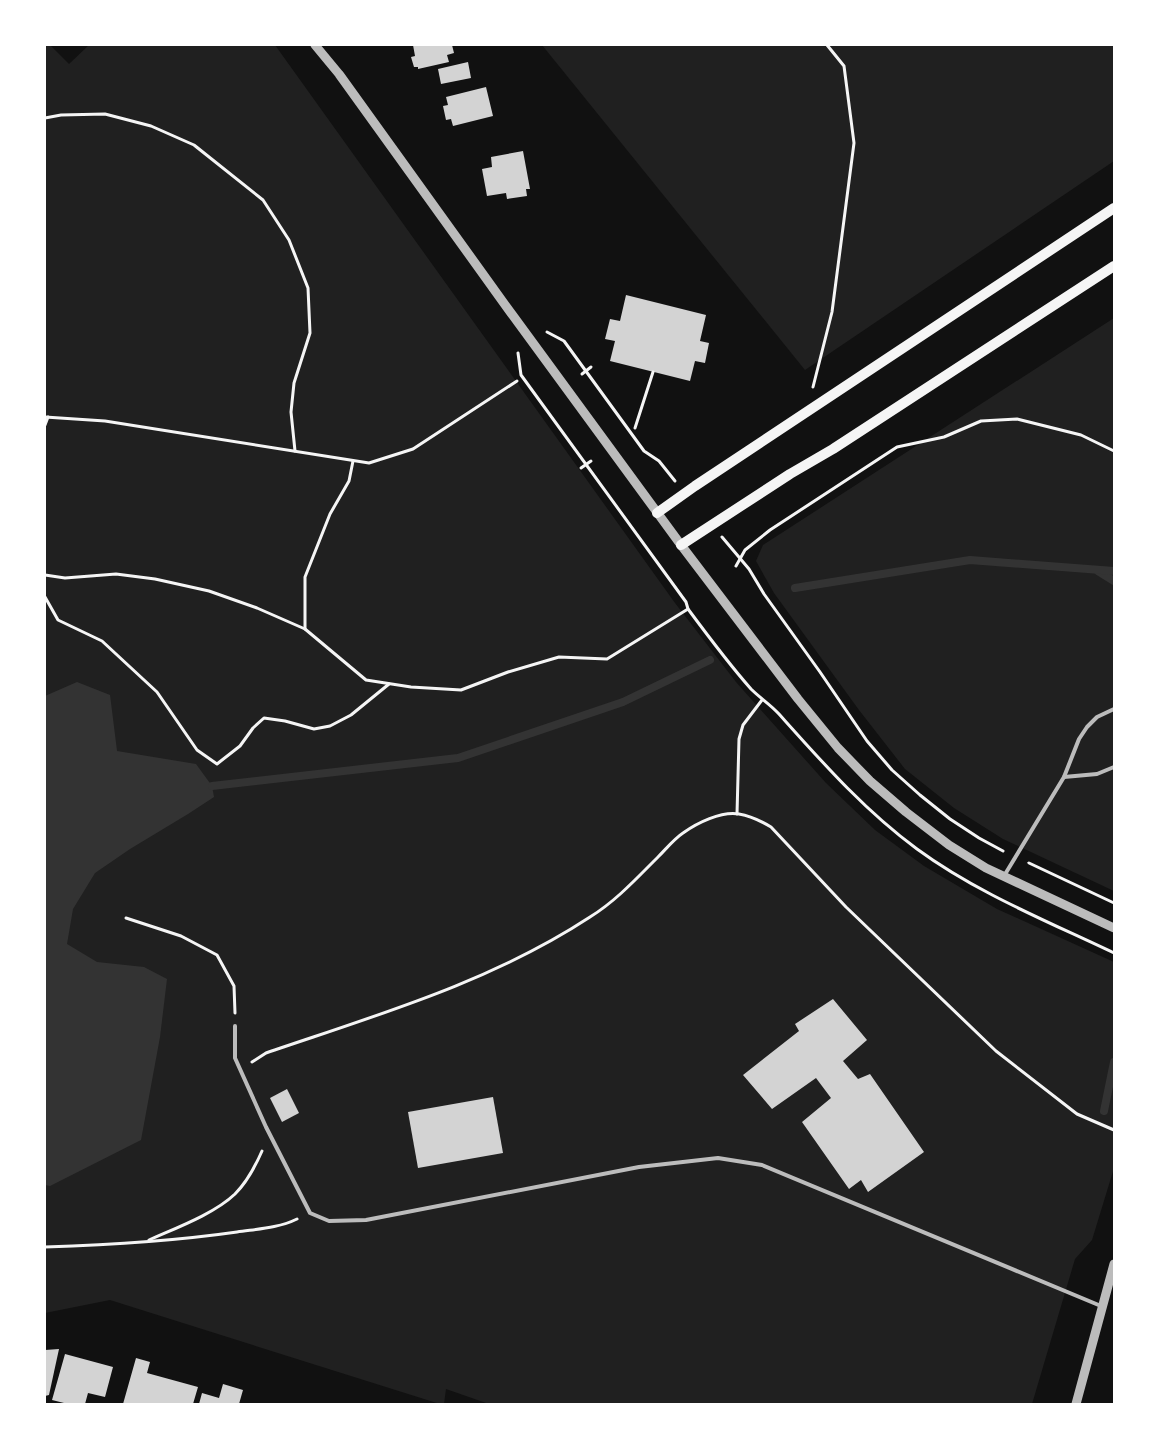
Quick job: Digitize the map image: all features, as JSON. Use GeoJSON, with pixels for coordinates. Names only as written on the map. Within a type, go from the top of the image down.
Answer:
{"type":"FeatureCollection","features":[{"type":"Feature","properties":{"kind":"main road"},"geometry":{"type":"LineString","coordinates":[[658,513],[807,411],[1114,208]]}},
{"type":"Feature","properties":{"kind":"main road"},"geometry":{"type":"LineString","coordinates":[[681,544],[832,449],[1114,266]]}},
{"type":"Feature","properties":{"kind":"street"},"geometry":{"type":"LineString","coordinates":[[315,45],[340,74],[681,544],[798,699],[838,748],[870,781],[949,845],[986,868],[1114,928]]}},
{"type":"Feature","properties":{"kind":"street"},"geometry":{"type":"LineString","coordinates":[[1076,1404],[1101,1306],[1114,1264]]}},
{"type":"Feature","properties":{"kind":"lane"},"geometry":{"type":"LineString","coordinates":[[1004,876],[1064,777],[1079,739],[1097,717],[1114,709]]}},
{"type":"Feature","properties":{"kind":"lane"},"geometry":{"type":"LineString","coordinates":[[1064,777],[1097,774],[1114,767]]}},
{"type":"Feature","properties":{"kind":"lane"},"geometry":{"type":"LineString","coordinates":[[235,1026],[235,1058],[266,1127],[310,1213],[329,1221],[366,1220],[639,1167],[718,1158],[762,1164],[1101,1306]]}},
{"type":"Feature","properties":{"kind":"path"},"geometry":{"type":"LineString","coordinates":[[807,411],[832,312],[854,143],[844,66],[827,45]]}},
{"type":"Feature","properties":{"kind":"path"},"geometry":{"type":"LineString","coordinates":[[45,118],[61,115],[105,114],[151,126],[194,144],[263,200],[289,240],[308,288],[310,333],[294,383],[291,412],[295,451]]}},
{"type":"Feature","properties":{"kind":"path"},"geometry":{"type":"LineString","coordinates":[[542,329],[564,341],[644,451],[659,461],[685,493]]}},
{"type":"Feature","properties":{"kind":"path"},"geometry":{"type":"LineString","coordinates":[[517,348],[521,375],[587,464],[722,655],[762,700],[744,725],[738,739],[738,814]]}},
{"type":"Feature","properties":{"kind":"path"},"geometry":{"type":"LineString","coordinates":[[582,374],[591,367]]}},
{"type":"Feature","properties":{"kind":"path"},"geometry":{"type":"LineString","coordinates":[[635,428],[653,372]]}},
{"type":"Feature","properties":{"kind":"path"},"geometry":{"type":"LineString","coordinates":[[45,425],[46,417],[105,421],[369,463],[413,449],[517,381]]}},
{"type":"Feature","properties":{"kind":"path"},"geometry":{"type":"LineString","coordinates":[[736,566],[745,550],[770,530],[897,448],[944,437],[981,421],[1018,418],[1081,435],[1114,452]]}},
{"type":"Feature","properties":{"kind":"path"},"geometry":{"type":"LineString","coordinates":[[305,629],[305,577],[330,514],[348,481],[353,461]]}},
{"type":"Feature","properties":{"kind":"path"},"geometry":{"type":"LineString","coordinates":[[581,468],[591,461]]}},
{"type":"Feature","properties":{"kind":"path"},"geometry":{"type":"LineString","coordinates":[[711,524],[749,569],[764,594],[867,741],[892,770],[950,819],[979,838],[1114,903]]}},
{"type":"Feature","properties":{"kind":"path"},"geometry":{"type":"LineString","coordinates":[[45,575],[65,578],[116,574],[155,579],[209,591],[257,608],[305,629],[366,680],[411,687],[461,690],[508,672],[558,657],[608,659],[688,609]]}},
{"type":"Feature","properties":{"kind":"path"},"geometry":{"type":"LineString","coordinates":[[45,596],[58,620],[102,641],[157,692],[197,750],[217,764],[240,746],[253,728],[264,718],[285,721],[314,729],[330,726],[350,715],[389,684]]}},
{"type":"Feature","properties":{"kind":"path"},"geometry":{"type":"LineString","coordinates":[[243,1077],[248,1065],[266,1052],[434,996],[523,957],[591,917],[619,895],[682,834],[703,822],[722,816],[738,814],[757,819],[770,827],[846,907],[996,1051],[1077,1114],[1114,1130]]}},
{"type":"Feature","properties":{"kind":"path"},"geometry":{"type":"LineString","coordinates":[[126,918],[181,936],[217,956],[234,986],[235,1026]]}},
{"type":"Feature","properties":{"kind":"path"},"geometry":{"type":"LineString","coordinates":[[146,1241],[201,1217],[234,1195],[251,1174],[262,1151],[266,1127]]}},
{"type":"Feature","properties":{"kind":"path"},"geometry":{"type":"LineString","coordinates":[[45,1247],[105,1245],[222,1234],[286,1225],[310,1213]]}},
{"type":"Feature","properties":{"kind":"shaded area"},"geometry":{"type":"Polygon","coordinates":[[[45,45],[50,45],[69,64],[89,45],[275,45],[675,603],[736,682],[826,783],[875,830],[924,866],[997,909],[1114,962],[1114,1168],[1092,1240],[1075,1259],[1032,1404],[489,1404],[446,1389],[444,1404],[440,1404],[110,1300],[45,1313],[45,45]]]}},
{"type":"Feature","properties":{"kind":"shaded area"},"geometry":{"type":"Polygon","coordinates":[[[542,45],[1114,45],[1114,161],[805,370],[542,45]]]}},
{"type":"Feature","properties":{"kind":"shaded area"},"geometry":{"type":"Polygon","coordinates":[[[1114,318],[1114,891],[1003,839],[954,808],[905,769],[859,710],[774,593],[756,561],[763,545],[1114,318]]]}},
{"type":"Feature","properties":{"kind":"shaded area"},"geometry":{"type":"Polygon","coordinates":[[[77,682],[110,695],[117,751],[196,764],[212,786],[214,797],[95,873],[73,909],[67,944],[97,962],[144,967],[167,979],[160,1037],[141,1140],[50,1186],[45,1185],[45,696],[77,682]]]}},
{"type":"Feature","properties":{"kind":"building"},"geometry":{"type":"Polygon","coordinates":[[[413,45],[452,45],[454,53],[447,55],[449,62],[418,69],[418,67],[414,67],[411,57],[415,56],[413,45]]]}},
{"type":"Feature","properties":{"kind":"building"},"geometry":{"type":"Polygon","coordinates":[[[468,62],[471,78],[441,84],[438,69],[468,62]]]}},
{"type":"Feature","properties":{"kind":"building"},"geometry":{"type":"Polygon","coordinates":[[[486,87],[493,116],[453,126],[451,119],[446,120],[443,106],[448,105],[446,97],[486,87]]]}},
{"type":"Feature","properties":{"kind":"building"},"geometry":{"type":"Polygon","coordinates":[[[523,151],[530,189],[526,189],[527,196],[507,199],[506,193],[487,196],[482,169],[492,167],[491,157],[523,151]]]}},
{"type":"Feature","properties":{"kind":"building"},"geometry":{"type":"Polygon","coordinates":[[[626,295],[706,315],[700,341],[709,343],[705,363],[695,361],[690,381],[610,361],[615,341],[605,339],[610,319],[620,321],[626,295]]]}},
{"type":"Feature","properties":{"kind":"building"},"geometry":{"type":"Polygon","coordinates":[[[833,999],[867,1040],[843,1061],[858,1079],[870,1074],[924,1152],[868,1192],[861,1180],[849,1189],[802,1122],[831,1098],[816,1078],[772,1109],[743,1075],[799,1031],[795,1024],[833,999]]]}},
{"type":"Feature","properties":{"kind":"building"},"geometry":{"type":"Polygon","coordinates":[[[287,1089],[299,1113],[282,1122],[270,1098],[287,1089]]]}},
{"type":"Feature","properties":{"kind":"building"},"geometry":{"type":"Polygon","coordinates":[[[493,1097],[503,1153],[418,1168],[408,1112],[493,1097]]]}},
{"type":"Feature","properties":{"kind":"building"},"geometry":{"type":"Polygon","coordinates":[[[59,1349],[49,1395],[45,1396],[45,1350],[59,1349]]]}},
{"type":"Feature","properties":{"kind":"building"},"geometry":{"type":"Polygon","coordinates":[[[65,1354],[113,1367],[105,1397],[88,1393],[85,1404],[68,1404],[52,1400],[65,1354]]]}},
{"type":"Feature","properties":{"kind":"building"},"geometry":{"type":"Polygon","coordinates":[[[136,1358],[150,1362],[147,1373],[198,1387],[193,1404],[123,1404],[136,1358]]]}},
{"type":"Feature","properties":{"kind":"building"},"geometry":{"type":"Polygon","coordinates":[[[223,1384],[243,1390],[239,1404],[199,1404],[202,1393],[219,1398],[223,1384]]]}},
{"type":"Feature","properties":{"kind":"waterway"},"geometry":{"type":"LineString","coordinates":[[795,588],[970,560],[1114,571]]}},
{"type":"Feature","properties":{"kind":"waterway"},"geometry":{"type":"LineString","coordinates":[[1098,571],[1114,581]]}},
{"type":"Feature","properties":{"kind":"waterway"},"geometry":{"type":"LineString","coordinates":[[212,786],[458,758],[623,702],[710,660]]}},
{"type":"Feature","properties":{"kind":"waterway"},"geometry":{"type":"LineString","coordinates":[[1104,1111],[1114,1062]]}}]}
